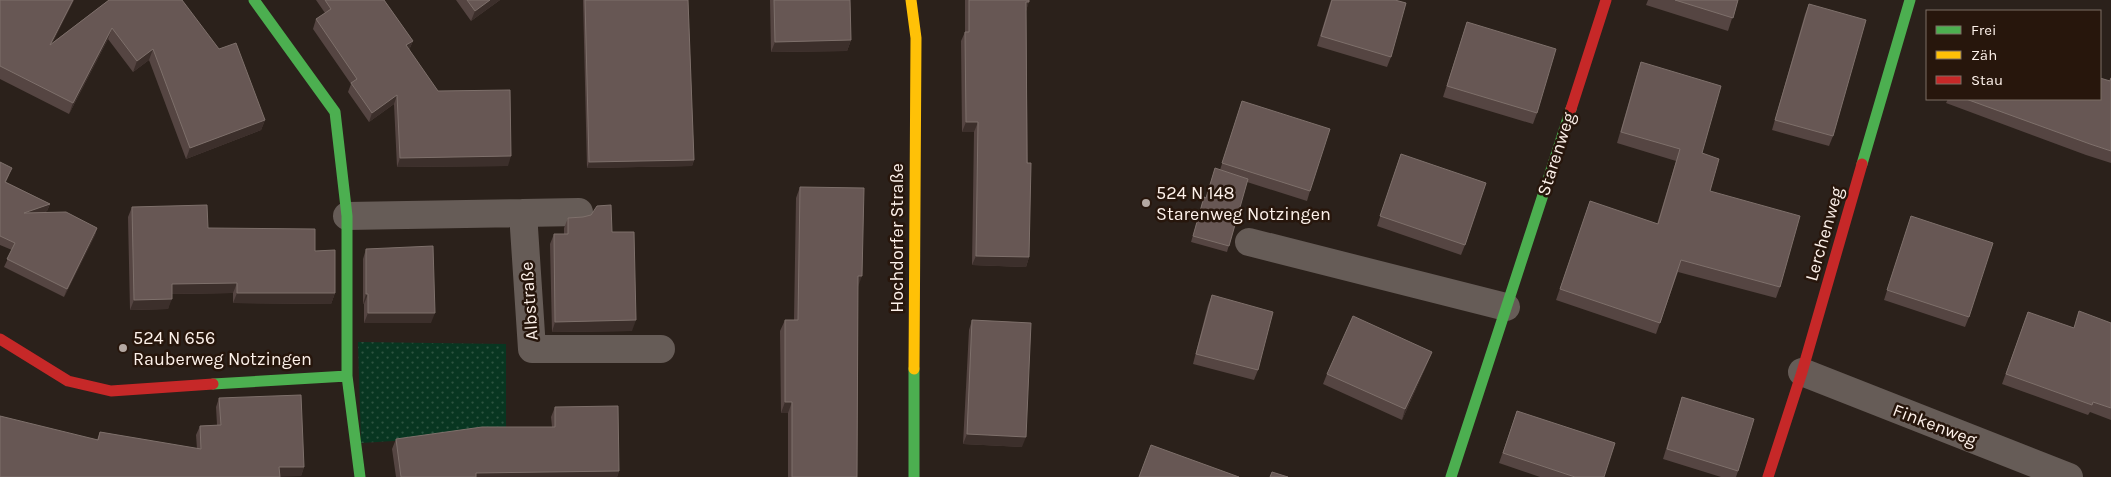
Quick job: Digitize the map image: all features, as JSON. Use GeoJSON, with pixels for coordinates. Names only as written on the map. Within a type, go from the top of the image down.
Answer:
{"type":"FeatureCollection","features":[{"type":"Feature","properties":{"kind":"street"},"geometry":{"type":"LineString","coordinates":[[254,0],[336,112],[347,216],[347,376],[360,477]]}},
{"type":"Feature","properties":{"kind":"street","name":"Hochdorfer Straße"},"geometry":{"type":"LineString","coordinates":[[911,0],[916,38],[914,477]]}},
{"type":"Feature","properties":{"kind":"street","name":"Starenweg"},"geometry":{"type":"LineString","coordinates":[[1451,477],[1606,0]]}},
{"type":"Feature","properties":{"kind":"street","name":"Lerchenweg"},"geometry":{"type":"LineString","coordinates":[[1768,477],[1802,372],[1910,0]]}},
{"type":"Feature","properties":{"kind":"street"},"geometry":{"type":"LineString","coordinates":[[347,216],[579,212]]}},
{"type":"Feature","properties":{"kind":"street","name":"Albstraße"},"geometry":{"type":"LineString","coordinates":[[523,213],[532,349],[662,349]]}},
{"type":"Feature","properties":{"kind":"street"},"geometry":{"type":"LineString","coordinates":[[1248,242],[1506,307]]}},
{"type":"Feature","properties":{"kind":"street"},"geometry":{"type":"LineString","coordinates":[[0,339],[68,381],[111,391],[347,376]]}},
{"type":"Feature","properties":{"kind":"street","name":"Finkenweg"},"geometry":{"type":"LineString","coordinates":[[1802,372],[2069,477]]}},
{"type":"Feature","properties":{"kind":"green space"},"geometry":{"type":"Polygon","coordinates":[[[358,342],[506,344],[506,434],[361,443],[358,342]]]}},
{"type":"Feature","properties":{"kind":"building"},"geometry":{"type":"Polygon","coordinates":[[[0,0],[73,0],[50,45],[109,0],[182,0],[219,49],[236,43],[265,120],[190,148],[153,49],[137,61],[112,28],[73,103],[0,66],[0,0]]]}},
{"type":"Feature","properties":{"kind":"building"},"geometry":{"type":"Polygon","coordinates":[[[325,0],[384,0],[413,41],[406,45],[438,91],[510,90],[511,156],[400,158],[397,95],[372,113],[351,83],[357,79],[316,19],[331,9],[325,0]]]}},
{"type":"Feature","properties":{"kind":"building"},"geometry":{"type":"Polygon","coordinates":[[[467,0],[490,0],[475,11],[467,0]]]}},
{"type":"Feature","properties":{"kind":"building"},"geometry":{"type":"Polygon","coordinates":[[[585,0],[688,0],[694,160],[589,162],[585,0]]]}},
{"type":"Feature","properties":{"kind":"building"},"geometry":{"type":"Polygon","coordinates":[[[774,0],[850,0],[851,40],[775,42],[774,0]]]}},
{"type":"Feature","properties":{"kind":"building"},"geometry":{"type":"Polygon","coordinates":[[[969,0],[1029,0],[1029,2],[1026,2],[1027,163],[1031,163],[1029,257],[976,256],[978,122],[966,122],[965,32],[969,32],[969,0]]]}},
{"type":"Feature","properties":{"kind":"building"},"geometry":{"type":"Polygon","coordinates":[[[1332,0],[1395,0],[1406,3],[1391,57],[1321,36],[1332,0]]]}},
{"type":"Feature","properties":{"kind":"building"},"geometry":{"type":"Polygon","coordinates":[[[1675,0],[1738,0],[1733,18],[1675,0]]]}},
{"type":"Feature","properties":{"kind":"building"},"geometry":{"type":"Polygon","coordinates":[[[1809,4],[1866,20],[1833,136],[1775,120],[1809,4]]]}},
{"type":"Feature","properties":{"kind":"building"},"geometry":{"type":"Polygon","coordinates":[[[1467,22],[1556,49],[1537,113],[1447,86],[1467,22]]]}},
{"type":"Feature","properties":{"kind":"building"},"geometry":{"type":"Polygon","coordinates":[[[1641,62],[1721,86],[1702,153],[1719,159],[1710,191],[1800,216],[1780,287],[1681,260],[1660,323],[1560,289],[1590,201],[1658,224],[1680,149],[1621,132],[1641,62]]]}},
{"type":"Feature","properties":{"kind":"building"},"geometry":{"type":"Polygon","coordinates":[[[2101,78],[2110,81],[2111,78],[2111,151],[1969,100],[2101,100],[2101,78]]]}},
{"type":"Feature","properties":{"kind":"building"},"geometry":{"type":"Polygon","coordinates":[[[1242,101],[1330,129],[1310,191],[1222,163],[1242,101]]]}},
{"type":"Feature","properties":{"kind":"building"},"geometry":{"type":"Polygon","coordinates":[[[1401,154],[1486,183],[1465,245],[1380,216],[1401,154]]]}},
{"type":"Feature","properties":{"kind":"building"},"geometry":{"type":"Polygon","coordinates":[[[0,162],[12,168],[5,182],[50,204],[24,213],[66,212],[97,228],[67,289],[7,259],[15,243],[0,236],[0,162]]]}},
{"type":"Feature","properties":{"kind":"building"},"geometry":{"type":"Polygon","coordinates":[[[1215,168],[1248,179],[1229,246],[1193,236],[1204,197],[1206,198],[1215,168]]]}},
{"type":"Feature","properties":{"kind":"building"},"geometry":{"type":"Polygon","coordinates":[[[800,187],[864,188],[862,276],[858,276],[857,477],[792,477],[792,402],[785,402],[785,320],[798,320],[800,187]]]}},
{"type":"Feature","properties":{"kind":"building"},"geometry":{"type":"Polygon","coordinates":[[[207,205],[208,228],[315,229],[315,251],[335,250],[335,293],[237,293],[237,283],[172,284],[172,299],[134,300],[132,207],[207,205]]]}},
{"type":"Feature","properties":{"kind":"building"},"geometry":{"type":"Polygon","coordinates":[[[611,205],[612,232],[634,232],[636,320],[555,322],[554,234],[568,234],[568,218],[591,215],[597,206],[611,205]]]}},
{"type":"Feature","properties":{"kind":"building"},"geometry":{"type":"Polygon","coordinates":[[[1911,216],[1993,243],[1969,317],[1887,290],[1911,216]]]}},
{"type":"Feature","properties":{"kind":"building"},"geometry":{"type":"Polygon","coordinates":[[[433,246],[435,313],[368,313],[366,249],[433,246]]]}},
{"type":"Feature","properties":{"kind":"building"},"geometry":{"type":"Polygon","coordinates":[[[1212,295],[1273,312],[1258,370],[1196,354],[1212,295]]]}},
{"type":"Feature","properties":{"kind":"building"},"geometry":{"type":"Polygon","coordinates":[[[2079,311],[2111,323],[2111,408],[2093,402],[2092,405],[2006,374],[2028,312],[2074,328],[2079,311]]]}},
{"type":"Feature","properties":{"kind":"building"},"geometry":{"type":"Polygon","coordinates":[[[1353,316],[1432,352],[1405,409],[1327,374],[1353,316]]]}},
{"type":"Feature","properties":{"kind":"building"},"geometry":{"type":"Polygon","coordinates":[[[972,320],[1031,323],[1026,437],[967,434],[972,320]]]}},
{"type":"Feature","properties":{"kind":"building"},"geometry":{"type":"Polygon","coordinates":[[[301,395],[304,467],[279,467],[280,477],[0,477],[0,416],[98,440],[100,432],[201,449],[200,426],[221,425],[219,398],[301,395]]]}},
{"type":"Feature","properties":{"kind":"building"},"geometry":{"type":"Polygon","coordinates":[[[1682,397],[1754,419],[1738,471],[1667,449],[1682,397]]]}},
{"type":"Feature","properties":{"kind":"building"},"geometry":{"type":"Polygon","coordinates":[[[618,406],[619,471],[476,473],[476,477],[401,477],[396,439],[482,427],[555,427],[555,407],[618,406]]]}},
{"type":"Feature","properties":{"kind":"building"},"geometry":{"type":"Polygon","coordinates":[[[1517,411],[1615,443],[1604,477],[1575,477],[1503,453],[1517,411]]]}},
{"type":"Feature","properties":{"kind":"building"},"geometry":{"type":"Polygon","coordinates":[[[1151,445],[1239,477],[1139,477],[1151,445]]]}},
{"type":"Feature","properties":{"kind":"building"},"geometry":{"type":"Polygon","coordinates":[[[1272,472],[1288,477],[1270,477],[1272,472]]]}},
{"type":"Feature","properties":{"kind":"traffic: fast"},"geometry":{"type":"LineString","coordinates":[[254,0],[335,112],[347,216],[347,376],[360,477]]}},
{"type":"Feature","properties":{"kind":"traffic: fast"},"geometry":{"type":"LineString","coordinates":[[1862,164],[1910,0]]}},
{"type":"Feature","properties":{"kind":"traffic: fast"},"geometry":{"type":"LineString","coordinates":[[1451,477],[1571,109]]}},
{"type":"Feature","properties":{"kind":"traffic: fast"},"geometry":{"type":"LineString","coordinates":[[914,369],[914,477]]}},
{"type":"Feature","properties":{"kind":"traffic: fast"},"geometry":{"type":"LineString","coordinates":[[213,384],[347,376]]}},
{"type":"Feature","properties":{"kind":"traffic: slow"},"geometry":{"type":"LineString","coordinates":[[911,0],[916,38],[914,369]]}},
{"type":"Feature","properties":{"kind":"traffic: jam"},"geometry":{"type":"LineString","coordinates":[[1571,109],[1606,0]]}},
{"type":"Feature","properties":{"kind":"traffic: jam"},"geometry":{"type":"LineString","coordinates":[[1768,477],[1802,372],[1862,164]]}},
{"type":"Feature","properties":{"kind":"traffic: jam"},"geometry":{"type":"LineString","coordinates":[[0,339],[68,381],[111,391],[213,384]]}},
{"type":"Feature","properties":{"kind":"place","name":"524 N 148 Starenweg Notzingen"},"geometry":{"type":"Point","coordinates":[1146,203]}},
{"type":"Feature","properties":{"kind":"place","name":"524 N 656 Rauberweg Notzingen"},"geometry":{"type":"Point","coordinates":[123,348]}}]}
